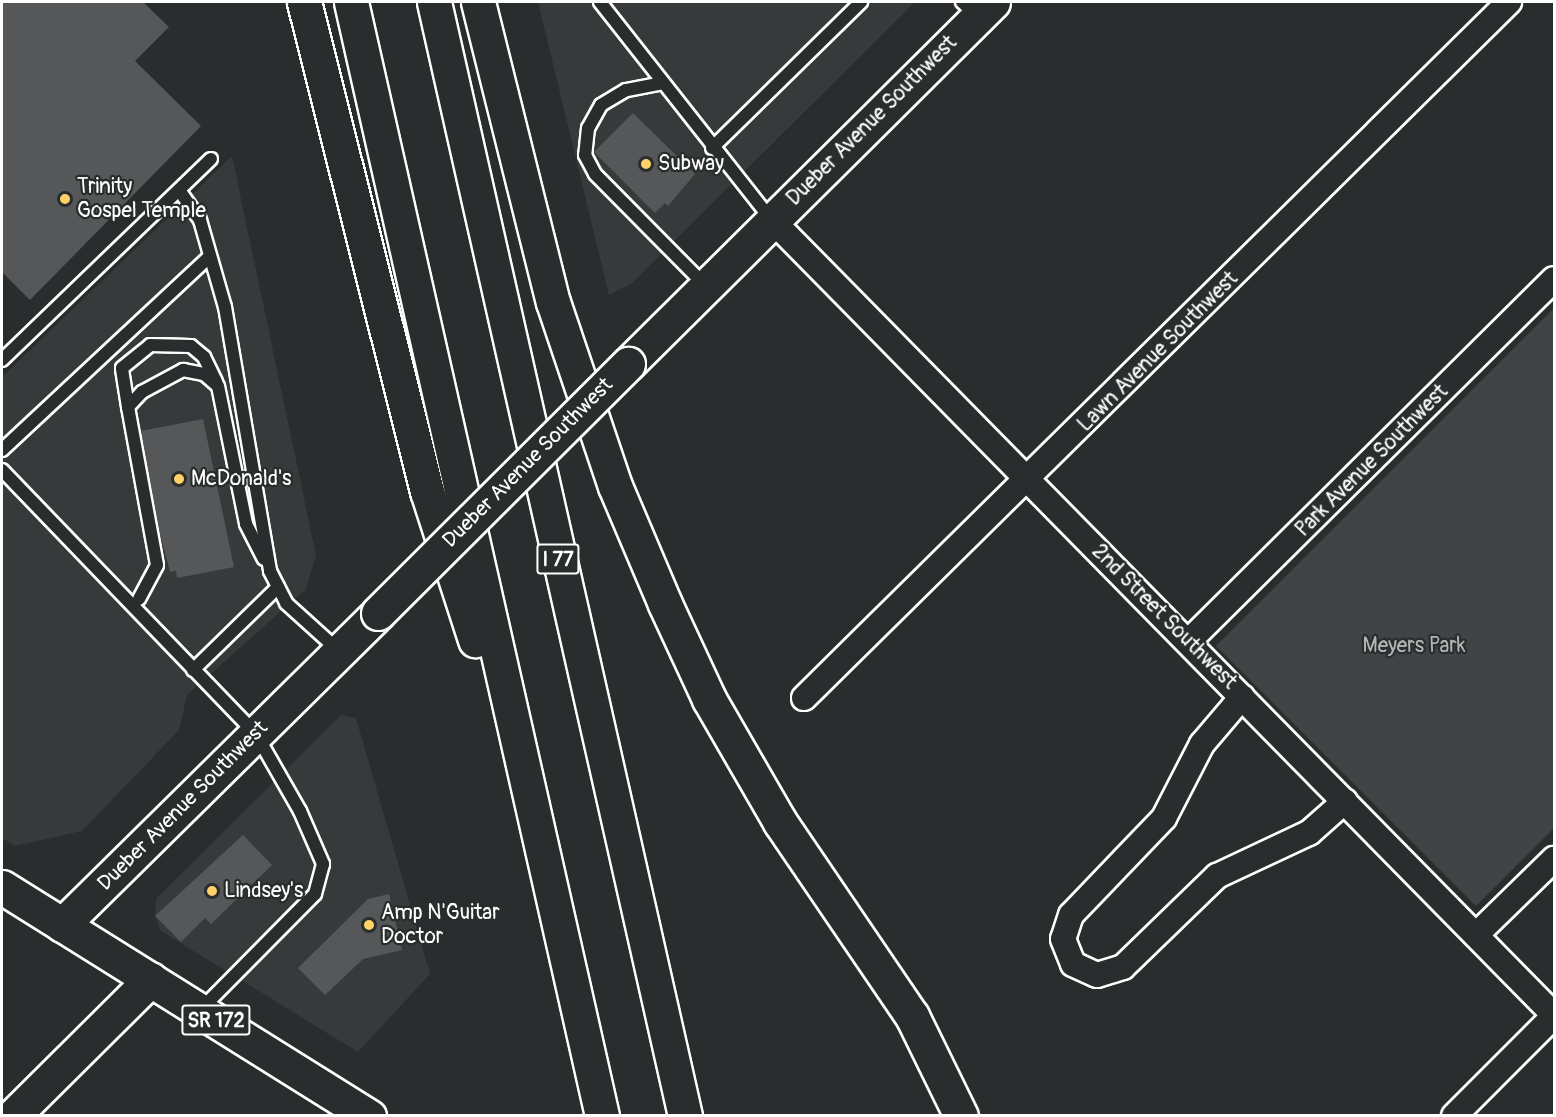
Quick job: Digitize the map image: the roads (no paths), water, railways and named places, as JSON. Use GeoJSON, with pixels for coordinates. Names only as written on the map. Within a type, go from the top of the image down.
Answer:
{"type":"FeatureCollection","features":[{"type":"Feature","properties":{"kind":"main road"},"geometry":{"type":"LineString","coordinates":[[304,2],[427,490],[540,843]]}},
{"type":"Feature","properties":{"kind":"main road"},"geometry":{"type":"LineString","coordinates":[[351,2],[602,1116]]}},
{"type":"Feature","properties":{"kind":"main road","name":"I 77"},"geometry":{"type":"LineString","coordinates":[[434,2],[685,1116]]}},
{"type":"Feature","properties":{"kind":"main road"},"geometry":{"type":"LineString","coordinates":[[478,2],[553,302],[615,486],[665,604],[709,699],[744,760],[780,822],[912,1016],[961,1116]]}},
{"type":"Feature","properties":{"kind":"main road","name":"Dueber Avenue Southwest"},"geometry":{"type":"LineString","coordinates":[[62,925],[772,220],[978,7]]}},
{"type":"Feature","properties":{"kind":"main road","name":"SR 172"},"geometry":{"type":"LineString","coordinates":[[2,887],[369,1116]]}},
{"type":"Feature","properties":{"kind":"main road"},"geometry":{"type":"LineString","coordinates":[[14,1116],[151,980]]}},
{"type":"Feature","properties":{"kind":"street","name":"Lawn Avenue Southwest"},"geometry":{"type":"LineString","coordinates":[[804,698],[1029,480],[1509,2]]}},
{"type":"Feature","properties":{"kind":"street","name":"2nd Street Southwest"},"geometry":{"type":"LineString","coordinates":[[772,220],[1554,1016]]}},
{"type":"Feature","properties":{"kind":"street","name":"Park Avenue Southwest"},"geometry":{"type":"LineString","coordinates":[[1188,642],[1554,279]]}},
{"type":"Feature","properties":{"kind":"street"},"geometry":{"type":"LineString","coordinates":[[1242,696],[1202,744],[1164,818],[1071,915],[1063,939],[1073,964],[1097,975],[1123,967],[1217,876],[1309,833],[1345,801]]}},
{"type":"Feature","properties":{"kind":"street"},"geometry":{"type":"LineString","coordinates":[[1476,935],[1554,859]]}},
{"type":"Feature","properties":{"kind":"street"},"geometry":{"type":"LineString","coordinates":[[1454,1116],[1554,1016]]}},
{"type":"Feature","properties":{"kind":"lane"},"geometry":{"type":"LineString","coordinates":[[600,2],[712,148],[772,220]]}},
{"type":"Feature","properties":{"kind":"lane"},"geometry":{"type":"LineString","coordinates":[[712,148],[861,2]]}},
{"type":"Feature","properties":{"kind":"lane"},"geometry":{"type":"LineString","coordinates":[[663,83],[626,90],[602,105],[588,128],[585,155],[595,174],[706,286]]}},
{"type":"Feature","properties":{"kind":"lane"},"geometry":{"type":"LineString","coordinates":[[2,360],[211,159]]}},
{"type":"Feature","properties":{"kind":"lane"},"geometry":{"type":"LineString","coordinates":[[179,190],[200,220],[225,307],[270,571]]}},
{"type":"Feature","properties":{"kind":"lane"},"geometry":{"type":"LineString","coordinates":[[2,450],[210,256]]}},
{"type":"Feature","properties":{"kind":"lane"},"geometry":{"type":"LineString","coordinates":[[139,599],[157,565],[122,368],[150,345],[191,346],[204,357],[218,386],[246,524],[286,603],[339,651]]}},
{"type":"Feature","properties":{"kind":"lane"},"geometry":{"type":"LineString","coordinates":[[128,407],[142,392],[183,370],[204,374],[218,386]]}},
{"type":"Feature","properties":{"kind":"lane"},"geometry":{"type":"LineString","coordinates":[[2,470],[256,734],[300,812],[323,864],[315,894],[200,1010]]}},
{"type":"Feature","properties":{"kind":"lane"},"geometry":{"type":"LineString","coordinates":[[193,670],[278,587]]}},
{"type":"Feature","properties":{"kind":"place","name":"Subway"},"geometry":{"type":"Point","coordinates":[646,164]}},
{"type":"Feature","properties":{"kind":"place","name":"Trinity Gospel Temple"},"geometry":{"type":"Point","coordinates":[65,199]}},
{"type":"Feature","properties":{"kind":"place","name":"McDonald's"},"geometry":{"type":"Point","coordinates":[179,479]}},
{"type":"Feature","properties":{"kind":"place","name":"Lindsey's"},"geometry":{"type":"Point","coordinates":[212,891]}},
{"type":"Feature","properties":{"kind":"place","name":"Amp N'Guitar Doctor"},"geometry":{"type":"Point","coordinates":[369,925]}},
{"type":"Feature","properties":{"kind":"park label","name":"Meyers Park"},"geometry":{"type":"Point","coordinates":[1414,646]}}]}
